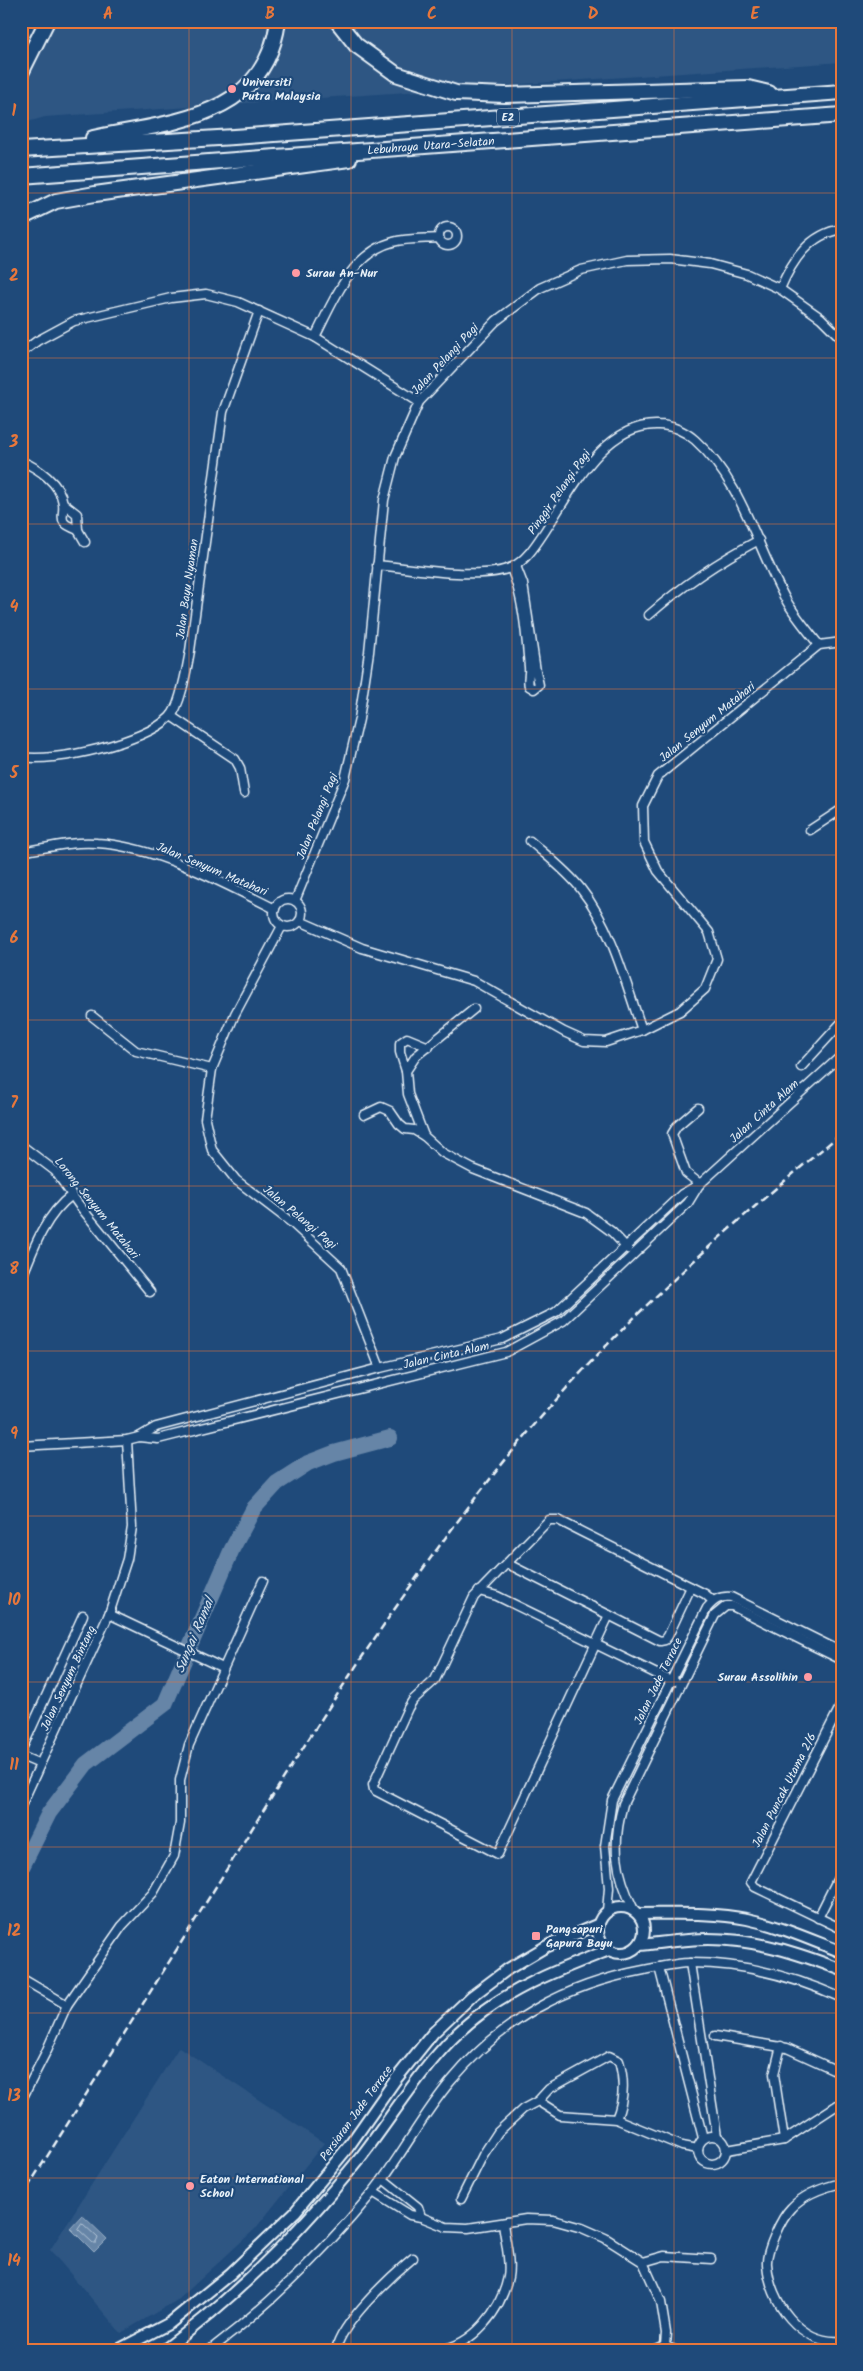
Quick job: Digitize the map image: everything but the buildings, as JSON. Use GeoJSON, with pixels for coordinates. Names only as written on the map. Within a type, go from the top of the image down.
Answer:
{"type":"FeatureCollection","features":[{"type":"Feature","properties":{"kind":"highway"},"geometry":{"type":"LineString","coordinates":[[21,37],[29,21]]}},
{"type":"Feature","properties":{"kind":"highway"},"geometry":{"type":"LineString","coordinates":[[21,73],[48,21]]}},
{"type":"Feature","properties":{"kind":"highway"},"geometry":{"type":"LineString","coordinates":[[66,147],[91,139],[200,116],[222,106],[243,92],[268,59],[276,41],[278,21]]}},
{"type":"Feature","properties":{"kind":"highway"},"geometry":{"type":"LineString","coordinates":[[337,21],[356,45],[396,74],[456,93],[505,96],[748,88],[782,96]]}},
{"type":"Feature","properties":{"kind":"highway","name":"Lebuhraya Utara–Selatan"},"geometry":{"type":"LineString","coordinates":[[21,150],[234,138],[842,92]]}},
{"type":"Feature","properties":{"kind":"highway","name":"Lebuhraya Utara–Selatan"},"geometry":{"type":"LineString","coordinates":[[21,176],[464,141],[842,115]]}},
{"type":"Feature","properties":{"kind":"highway"},"geometry":{"type":"LineString","coordinates":[[21,218],[56,201],[95,194],[316,164],[464,141]]}},
{"type":"Feature","properties":{"kind":"street"},"geometry":{"type":"LineString","coordinates":[[780,289],[798,255],[809,244],[815,239],[842,229]]}},
{"type":"Feature","properties":{"kind":"street"},"geometry":{"type":"LineString","coordinates":[[315,337],[346,280],[364,256],[379,246],[394,241],[439,238]]}},
{"type":"Feature","properties":{"kind":"street","name":"Jalan Pelangi Pagi"},"geometry":{"type":"LineString","coordinates":[[295,901],[345,779],[365,681],[384,500],[390,472],[419,402],[496,321],[540,288],[582,270],[627,260],[670,258],[710,264],[747,274],[780,289],[821,318],[842,340]]}},
{"type":"Feature","properties":{"kind":"street"},"geometry":{"type":"LineString","coordinates":[[21,353],[37,341],[74,321],[171,298],[206,294],[238,302],[315,337],[419,402]]}},
{"type":"Feature","properties":{"kind":"street","name":"Jalan Bayu Nyaman"},"geometry":{"type":"LineString","coordinates":[[171,716],[184,684],[190,651],[223,412],[258,311]]}},
{"type":"Feature","properties":{"kind":"street","name":"Pinggir Pelangi Pagi"},"geometry":{"type":"LineString","coordinates":[[514,567],[539,540],[596,456],[618,436],[645,425],[670,426],[694,439],[716,462],[739,496],[786,600],[820,645]]}},
{"type":"Feature","properties":{"kind":"street"},"geometry":{"type":"LineString","coordinates":[[21,462],[47,476],[63,503],[77,514],[78,530],[84,542]]}},
{"type":"Feature","properties":{"kind":"street"},"geometry":{"type":"LineString","coordinates":[[63,503],[62,517],[64,523],[78,530]]}},
{"type":"Feature","properties":{"kind":"street"},"geometry":{"type":"LineString","coordinates":[[649,615],[676,592],[716,563],[759,540]]}},
{"type":"Feature","properties":{"kind":"street"},"geometry":{"type":"LineString","coordinates":[[378,566],[477,573],[514,567]]}},
{"type":"Feature","properties":{"kind":"street"},"geometry":{"type":"LineString","coordinates":[[514,567],[523,584],[536,671],[540,681],[539,685],[534,689],[529,686],[528,682],[530,672],[514,567]]}},
{"type":"Feature","properties":{"kind":"street"},"geometry":{"type":"LineString","coordinates":[[820,645],[842,642]]}},
{"type":"Feature","properties":{"kind":"street","name":"Jalan Senyum Matahari"},"geometry":{"type":"LineString","coordinates":[[300,921],[362,948],[474,980],[564,1032],[584,1040],[606,1042],[642,1030],[680,1011],[705,989],[717,959],[709,932],[658,871],[644,842],[643,806],[658,776],[820,645]]}},
{"type":"Feature","properties":{"kind":"street"},"geometry":{"type":"LineString","coordinates":[[21,757],[32,759],[70,755],[110,745],[148,732],[171,716],[234,759],[240,768],[244,793]]}},
{"type":"Feature","properties":{"kind":"street"},"geometry":{"type":"LineString","coordinates":[[810,830],[842,809]]}},
{"type":"Feature","properties":{"kind":"street"},"geometry":{"type":"LineString","coordinates":[[530,841],[581,888],[600,920],[617,957],[642,1030]]}},
{"type":"Feature","properties":{"kind":"street","name":"Jalan Senyum Matahari"},"geometry":{"type":"LineString","coordinates":[[21,852],[66,844],[97,843],[124,847],[150,854],[212,878],[275,909]]}},
{"type":"Feature","properties":{"kind":"street"},"geometry":{"type":"LineString","coordinates":[[281,901],[295,901],[302,912],[300,921],[290,928],[282,926],[274,917],[275,909],[281,901]]}},
{"type":"Feature","properties":{"kind":"street","name":"Jalan Pelangi Pagi"},"geometry":{"type":"LineString","coordinates":[[282,926],[235,1014],[212,1069],[205,1119],[212,1150],[236,1180],[292,1223],[341,1268],[380,1368]]}},
{"type":"Feature","properties":{"kind":"street"},"geometry":{"type":"LineString","coordinates":[[406,1071],[416,1056],[474,1009]]}},
{"type":"Feature","properties":{"kind":"street"},"geometry":{"type":"LineString","coordinates":[[92,1016],[136,1051],[212,1069]]}},
{"type":"Feature","properties":{"kind":"street"},"geometry":{"type":"LineString","coordinates":[[801,1068],[842,1022]]}},
{"type":"Feature","properties":{"kind":"street"},"geometry":{"type":"LineString","coordinates":[[424,1136],[408,1094],[406,1071],[400,1052],[400,1043],[407,1038],[429,1047]]}},
{"type":"Feature","properties":{"kind":"street","name":"Jalan Cinta Alam"},"geometry":{"type":"LineString","coordinates":[[139,1438],[156,1427],[380,1368],[492,1343],[544,1319],[566,1304],[682,1194],[700,1184],[842,1056]]}},
{"type":"Feature","properties":{"kind":"street"},"geometry":{"type":"LineString","coordinates":[[364,1115],[381,1108],[390,1111],[398,1124],[405,1129],[414,1130],[424,1136],[443,1152],[473,1170],[586,1213],[612,1232],[634,1256]]}},
{"type":"Feature","properties":{"kind":"street"},"geometry":{"type":"LineString","coordinates":[[698,1108],[677,1126],[672,1134],[686,1173],[700,1184]]}},
{"type":"Feature","properties":{"kind":"street","name":"Lorong Senyum Matahari"},"geometry":{"type":"LineString","coordinates":[[21,1144],[55,1171],[150,1292]]}},
{"type":"Feature","properties":{"kind":"street","name":"Jalan Cinta Alam"},"geometry":{"type":"LineString","coordinates":[[21,1446],[139,1438],[158,1439],[506,1352],[563,1322],[688,1203],[700,1184]]}},
{"type":"Feature","properties":{"kind":"street"},"geometry":{"type":"LineString","coordinates":[[21,1280],[54,1212],[72,1195]]}},
{"type":"Feature","properties":{"kind":"street","name":"Jalan Senyum Bintang"},"geometry":{"type":"LineString","coordinates":[[21,1806],[109,1614],[127,1559],[132,1527],[127,1440]]}},
{"type":"Feature","properties":{"kind":"street"},"geometry":{"type":"LineString","coordinates":[[609,1615],[498,1854],[374,1790],[373,1785],[408,1708],[413,1700],[435,1680],[470,1604],[478,1591],[554,1519],[691,1587],[713,1601],[721,1596],[731,1597],[842,1652]]}},
{"type":"Feature","properties":{"kind":"street"},"geometry":{"type":"LineString","coordinates":[[508,1564],[653,1638],[665,1640],[691,1587]]}},
{"type":"Feature","properties":{"kind":"street"},"geometry":{"type":"LineString","coordinates":[[21,2101],[67,2005],[122,1926],[153,1893],[174,1856],[180,1823],[180,1780],[189,1745],[221,1667],[263,1581]]}},
{"type":"Feature","properties":{"kind":"street"},"geometry":{"type":"LineString","coordinates":[[478,1591],[497,1596],[671,1681],[686,1676]]}},
{"type":"Feature","properties":{"kind":"street","name":"Jalan Jade Terrace"},"geometry":{"type":"LineString","coordinates":[[607,1911],[609,1888],[605,1846],[612,1800],[707,1608],[713,1601]]}},
{"type":"Feature","properties":{"kind":"street","name":"Jalan Jade Terrace"},"geometry":{"type":"LineString","coordinates":[[636,1912],[622,1886],[617,1868],[616,1846],[622,1804],[715,1615],[726,1606],[732,1606],[842,1660]]}},
{"type":"Feature","properties":{"kind":"street"},"geometry":{"type":"LineString","coordinates":[[109,1614],[221,1667]]}},
{"type":"Feature","properties":{"kind":"street"},"geometry":{"type":"LineString","coordinates":[[21,1751],[83,1615]]}},
{"type":"Feature","properties":{"kind":"street"},"geometry":{"type":"LineString","coordinates":[[671,1681],[674,1699]]}},
{"type":"Feature","properties":{"kind":"street","name":"Jalan Puncak Utama 2/6"},"geometry":{"type":"LineString","coordinates":[[818,1918],[755,1887],[751,1882],[842,1703]]}},
{"type":"Feature","properties":{"kind":"street"},"geometry":{"type":"LineString","coordinates":[[21,1756],[40,1764]]}},
{"type":"Feature","properties":{"kind":"street"},"geometry":{"type":"LineString","coordinates":[[842,1870],[818,1918],[842,1930]]}},
{"type":"Feature","properties":{"kind":"street"},"geometry":{"type":"LineString","coordinates":[[609,1950],[600,1938],[599,1924],[607,1911],[621,1906],[636,1912],[707,1914],[745,1919],[771,1925],[842,1952]]}},
{"type":"Feature","properties":{"kind":"street"},"geometry":{"type":"LineString","coordinates":[[636,1912],[645,1926],[645,1932],[639,1945]]}},
{"type":"Feature","properties":{"kind":"street","name":"Persiaran Jade Terrace"},"geometry":{"type":"LineString","coordinates":[[118,2350],[170,2324],[230,2274],[295,2212],[349,2146],[396,2079],[432,2033],[472,1996],[523,1960],[547,1946],[599,1924]]}},
{"type":"Feature","properties":{"kind":"street"},"geometry":{"type":"LineString","coordinates":[[164,2350],[225,2301],[307,2222],[362,2156],[410,2087],[446,2044],[483,2011],[522,1987],[609,1950],[625,1953],[639,1945],[706,1939],[742,1940],[806,1956],[842,1970]]}},
{"type":"Feature","properties":{"kind":"street"},"geometry":{"type":"LineString","coordinates":[[658,1967],[703,2138],[698,2149],[700,2158],[712,2164],[724,2159],[727,2150],[724,2142],[717,2136],[690,1963]]}},
{"type":"Feature","properties":{"kind":"street"},"geometry":{"type":"LineString","coordinates":[[210,2350],[286,2286],[338,2234],[383,2179],[451,2081],[479,2051],[506,2028],[564,1993],[606,1977],[690,1963],[762,1971],[813,1985],[842,1998]]}},
{"type":"Feature","properties":{"kind":"street"},"geometry":{"type":"LineString","coordinates":[[21,1978],[67,2005]]}},
{"type":"Feature","properties":{"kind":"street"},"geometry":{"type":"LineString","coordinates":[[715,2036],[781,2046],[842,2073]]}},
{"type":"Feature","properties":{"kind":"street"},"geometry":{"type":"LineString","coordinates":[[781,2046],[774,2074],[784,2140]]}},
{"type":"Feature","properties":{"kind":"street"},"geometry":{"type":"LineString","coordinates":[[461,2199],[483,2155],[498,2132],[523,2109],[538,2101],[549,2089],[609,2056],[619,2061],[624,2092],[616,2120]]}},
{"type":"Feature","properties":{"kind":"street"},"geometry":{"type":"LineString","coordinates":[[538,2101],[560,2115],[616,2120],[682,2146],[698,2149]]}},
{"type":"Feature","properties":{"kind":"street"},"geometry":{"type":"LineString","coordinates":[[727,2150],[784,2140],[842,2102]]}},
{"type":"Feature","properties":{"kind":"street"},"geometry":{"type":"LineString","coordinates":[[703,2138],[717,2136]]}},
{"type":"Feature","properties":{"kind":"street"},"geometry":{"type":"LineString","coordinates":[[383,2179],[418,2207],[421,2217]]}},
{"type":"Feature","properties":{"kind":"street"},"geometry":{"type":"LineString","coordinates":[[842,2183],[824,2187],[791,2208],[772,2241],[766,2262],[771,2288],[784,2314],[800,2328],[820,2339],[842,2341]]}},
{"type":"Feature","properties":{"kind":"street"},"geometry":{"type":"LineString","coordinates":[[373,2192],[410,2215],[421,2217],[446,2227],[468,2228],[526,2219],[553,2220],[582,2228],[605,2238],[643,2262],[661,2302],[666,2333],[665,2346]]}},
{"type":"Feature","properties":{"kind":"street"},"geometry":{"type":"LineString","coordinates":[[439,2350],[464,2342],[486,2323],[499,2301],[508,2277],[503,2223]]}},
{"type":"Feature","properties":{"kind":"street"},"geometry":{"type":"LineString","coordinates":[[643,2262],[664,2256],[710,2259]]}},
{"type":"Feature","properties":{"kind":"street"},"geometry":{"type":"LineString","coordinates":[[336,2350],[342,2331],[394,2273],[412,2258]]}},
{"type":"Feature","properties":{"kind":"street"},"geometry":{"type":"LineString","coordinates":[[656,2350],[665,2346],[675,2350]]}},
{"type":"Feature","properties":{"kind":"shaded area","name":"Universiti Putra Malaysia"},"geometry":{"type":"Polygon","coordinates":[[[21,21],[842,21],[842,62],[45,117],[21,124],[21,21]]]}},
{"type":"Feature","properties":{"kind":"shaded area","name":"Eaton International School"},"geometry":{"type":"Polygon","coordinates":[[[179,2047],[324,2143],[255,2229],[179,2299],[121,2333],[50,2250],[179,2047]]]}},
{"type":"Feature","properties":{"kind":"water"},"geometry":{"type":"Polygon","coordinates":[[[82,2215],[107,2239],[94,2252],[70,2228],[82,2215]]]}},
{"type":"Feature","properties":{"kind":"waterway","name":"Sungai Ramal"},"geometry":{"type":"LineString","coordinates":[[21,1869],[49,1813],[86,1764],[165,1704],[232,1549],[254,1508],[277,1483],[308,1463],[334,1453],[390,1438]]}},
{"type":"Feature","properties":{"kind":"railway"},"geometry":{"type":"LineString","coordinates":[[21,2198],[349,1676],[420,1572],[458,1521],[536,1423],[607,1345],[683,1271],[761,1201],[842,1133]]}},
{"type":"Feature","properties":{"kind":"place","name":"Universiti Putra Malaysia"},"geometry":{"type":"Point","coordinates":[232,89]}},
{"type":"Feature","properties":{"kind":"place","name":"Surau An-Nur"},"geometry":{"type":"Point","coordinates":[296,273]}},
{"type":"Feature","properties":{"kind":"place","name":"Surau Assolihin"},"geometry":{"type":"Point","coordinates":[808,1677]}},
{"type":"Feature","properties":{"kind":"place","name":"Pangsapuri Gapura Bayu"},"geometry":{"type":"Point","coordinates":[536,1936]}},
{"type":"Feature","properties":{"kind":"place","name":"Eaton International School"},"geometry":{"type":"Point","coordinates":[190,2186]}}]}
